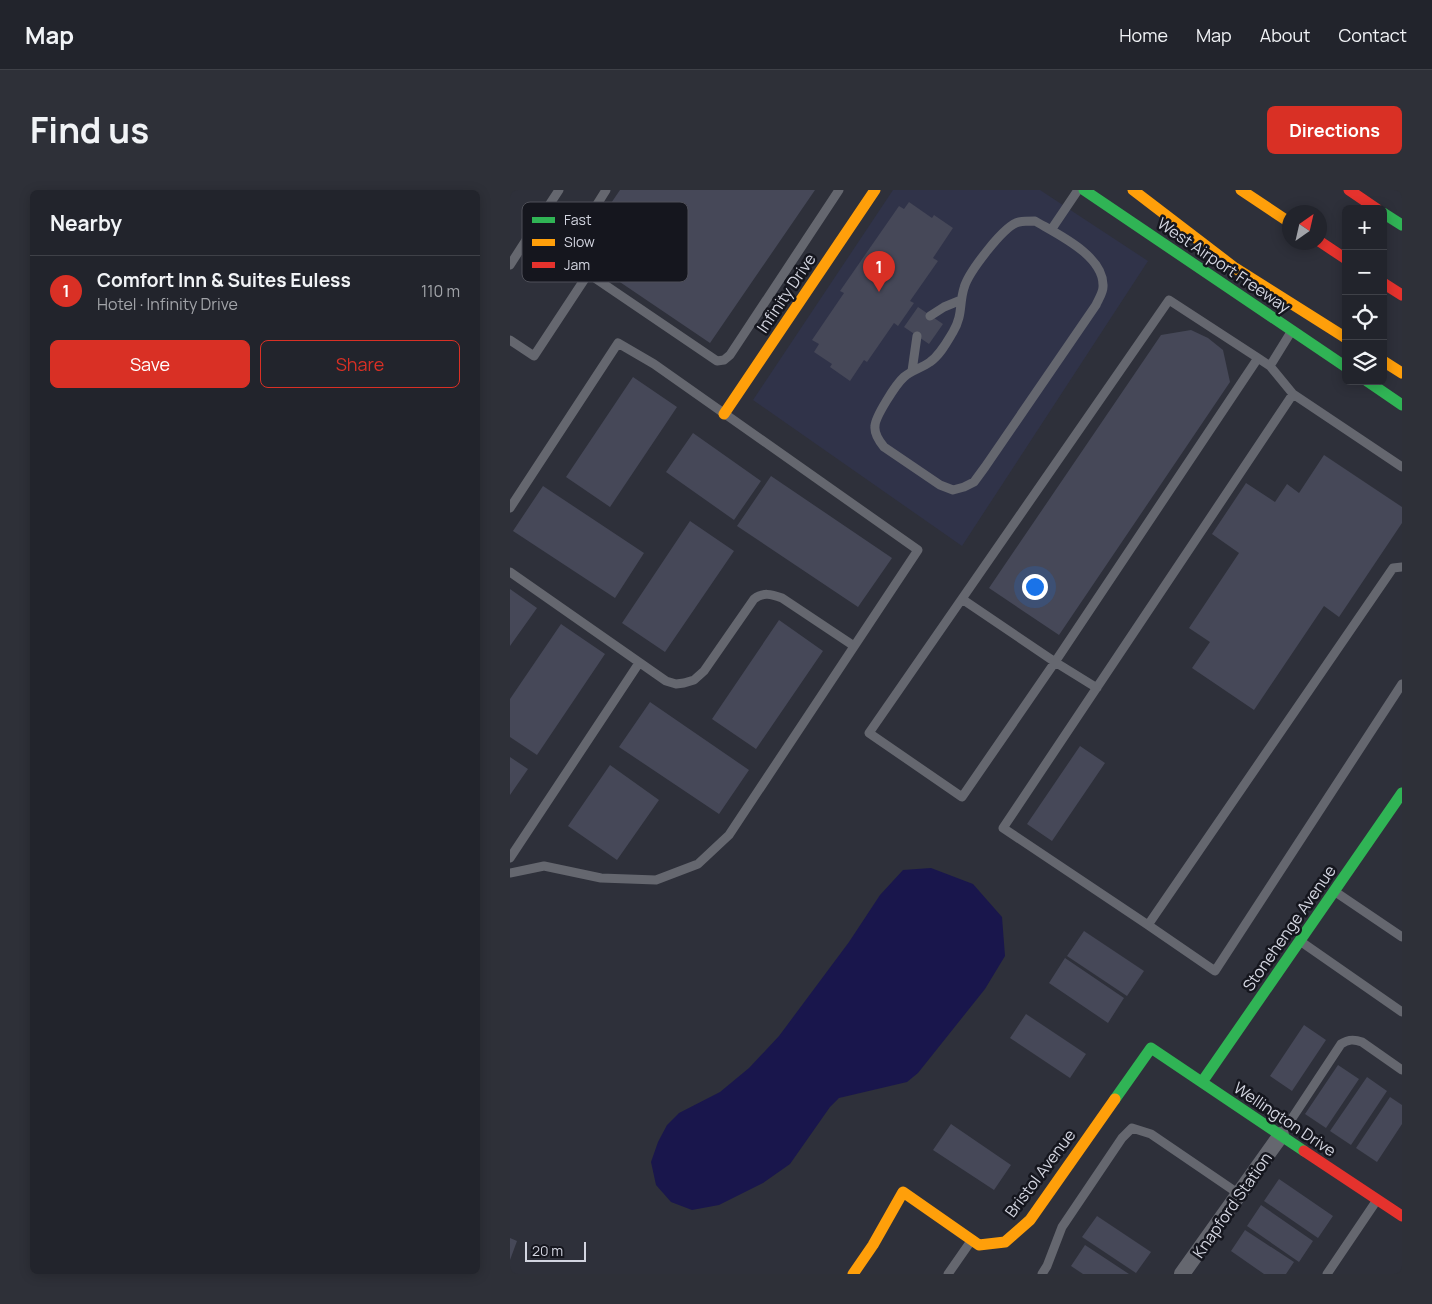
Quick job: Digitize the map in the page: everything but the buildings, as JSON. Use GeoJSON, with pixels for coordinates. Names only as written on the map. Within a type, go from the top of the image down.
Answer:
{"type":"FeatureCollection","features":[{"type":"Feature","properties":{"kind":"main road","name":"Infinity Drive"},"geometry":{"type":"LineString","coordinates":[[724,414],[875,190]]}},
{"type":"Feature","properties":{"kind":"main road","name":"West Airport Freeway"},"geometry":{"type":"LineString","coordinates":[[1084,190],[1342,364]]}},
{"type":"Feature","properties":{"kind":"main road"},"geometry":{"type":"LineString","coordinates":[[1133,190],[1235,268],[1342,335]]}},
{"type":"Feature","properties":{"kind":"main road"},"geometry":{"type":"LineString","coordinates":[[1241,190],[1282,217]]}},
{"type":"Feature","properties":{"kind":"main road"},"geometry":{"type":"LineString","coordinates":[[1348,190],[1371,205]]}},
{"type":"Feature","properties":{"kind":"main road"},"geometry":{"type":"LineString","coordinates":[[1387,216],[1402,225]]}},
{"type":"Feature","properties":{"kind":"main road"},"geometry":{"type":"LineString","coordinates":[[1327,246],[1342,256]]}},
{"type":"Feature","properties":{"kind":"main road"},"geometry":{"type":"LineString","coordinates":[[1387,286],[1402,295]]}},
{"type":"Feature","properties":{"kind":"main road"},"geometry":{"type":"LineString","coordinates":[[1387,364],[1402,373]]}},
{"type":"Feature","properties":{"kind":"main road"},"geometry":{"type":"LineString","coordinates":[[1373,385],[1402,405]]}},
{"type":"Feature","properties":{"kind":"main road","name":"Stonehenge Avenue"},"geometry":{"type":"LineString","coordinates":[[1202,1082],[1402,792]]}},
{"type":"Feature","properties":{"kind":"main road","name":"Wellington Drive"},"geometry":{"type":"LineString","coordinates":[[1151,1048],[1402,1216]]}},
{"type":"Feature","properties":{"kind":"main road","name":"Bristol Avenue"},"geometry":{"type":"LineString","coordinates":[[853,1274],[873,1245],[903,1192],[978,1245],[1005,1242],[1030,1220],[1151,1048]]}},
{"type":"Feature","properties":{"kind":"street","name":"Knapford Station"},"geometry":{"type":"LineString","coordinates":[[1182,1274],[1281,1135]]}},
{"type":"Feature","properties":{"kind":"lane"},"geometry":{"type":"LineString","coordinates":[[552,202],[560,190]]}},
{"type":"Feature","properties":{"kind":"lane"},"geometry":{"type":"LineString","coordinates":[[598,202],[606,190]]}},
{"type":"Feature","properties":{"kind":"lane"},"geometry":{"type":"LineString","coordinates":[[600,282],[717,361],[724,360],[840,190]]}},
{"type":"Feature","properties":{"kind":"lane"},"geometry":{"type":"LineString","coordinates":[[1051,230],[1078,190]]}},
{"type":"Feature","properties":{"kind":"lane"},"geometry":{"type":"LineString","coordinates":[[1035,221],[1051,230],[1087,253],[1099,268],[1103,287],[1096,305],[974,482],[953,490],[940,485],[884,447],[877,438],[874,427],[878,415],[902,378],[929,363],[939,353],[954,331],[961,314],[964,285],[994,242],[1006,229],[1018,222],[1035,221]]}},
{"type":"Feature","properties":{"kind":"lane"},"geometry":{"type":"LineString","coordinates":[[510,265],[522,246]]}},
{"type":"Feature","properties":{"kind":"lane"},"geometry":{"type":"LineString","coordinates":[[510,340],[534,356],[583,282]]}},
{"type":"Feature","properties":{"kind":"lane"},"geometry":{"type":"LineString","coordinates":[[930,316],[944,307],[961,300]]}},
{"type":"Feature","properties":{"kind":"lane"},"geometry":{"type":"LineString","coordinates":[[1258,358],[1055,662],[962,797],[870,733],[1169,300],[1258,358],[1270,366],[1293,394],[1402,467]]}},
{"type":"Feature","properties":{"kind":"lane"},"geometry":{"type":"LineString","coordinates":[[1270,366],[1292,331]]}},
{"type":"Feature","properties":{"kind":"lane"},"geometry":{"type":"LineString","coordinates":[[912,371],[917,336]]}},
{"type":"Feature","properties":{"kind":"lane"},"geometry":{"type":"LineString","coordinates":[[510,508],[618,342],[654,364],[918,550],[729,835],[698,864],[656,880],[601,878],[544,866],[510,873]]}},
{"type":"Feature","properties":{"kind":"lane"},"geometry":{"type":"LineString","coordinates":[[1293,394],[1003,828],[1215,971],[1402,684]]}},
{"type":"Feature","properties":{"kind":"lane"},"geometry":{"type":"LineString","coordinates":[[1148,925],[1393,568],[1402,567]]}},
{"type":"Feature","properties":{"kind":"lane"},"geometry":{"type":"LineString","coordinates":[[510,572],[639,663],[666,681],[676,684],[694,680],[704,671],[754,599],[759,595],[772,594],[782,598],[854,646]]}},
{"type":"Feature","properties":{"kind":"lane"},"geometry":{"type":"LineString","coordinates":[[962,599],[1097,688]]}},
{"type":"Feature","properties":{"kind":"lane"},"geometry":{"type":"LineString","coordinates":[[510,858],[639,663]]}},
{"type":"Feature","properties":{"kind":"lane"},"geometry":{"type":"LineString","coordinates":[[1334,891],[1402,937]]}},
{"type":"Feature","properties":{"kind":"lane"},"geometry":{"type":"LineString","coordinates":[[1300,941],[1402,1012]]}},
{"type":"Feature","properties":{"kind":"lane"},"geometry":{"type":"LineString","coordinates":[[1281,1135],[1341,1044],[1346,1041],[1355,1039],[1362,1042],[1402,1070]]}},
{"type":"Feature","properties":{"kind":"lane"},"geometry":{"type":"LineString","coordinates":[[1042,1274],[1062,1227],[1122,1138],[1132,1128],[1152,1134],[1239,1194]]}},
{"type":"Feature","properties":{"kind":"lane"},"geometry":{"type":"LineString","coordinates":[[1328,1274],[1377,1200]]}},
{"type":"Feature","properties":{"kind":"lane"},"geometry":{"type":"LineString","coordinates":[[948,1274],[971,1240]]}},
{"type":"Feature","properties":{"kind":"shaded area"},"geometry":{"type":"Polygon","coordinates":[[[893,190],[1040,190],[1148,261],[962,546],[753,400],[893,190]]]}},
{"type":"Feature","properties":{"kind":"shaded area"},"geometry":{"type":"Polygon","coordinates":[[[931,868],[973,884],[1002,917],[1005,956],[985,989],[918,1073],[907,1082],[839,1098],[830,1107],[790,1164],[763,1183],[719,1205],[692,1210],[671,1202],[656,1185],[651,1162],[658,1142],[667,1125],[679,1113],[720,1092],[749,1068],[779,1036],[849,942],[880,895],[903,870],[931,868]]]}},
{"type":"Feature","properties":{"kind":"traffic: fast"},"geometry":{"type":"LineString","coordinates":[[1084,190],[1342,364]]}},
{"type":"Feature","properties":{"kind":"traffic: fast"},"geometry":{"type":"LineString","coordinates":[[1387,216],[1402,225]]}},
{"type":"Feature","properties":{"kind":"traffic: fast"},"geometry":{"type":"LineString","coordinates":[[1373,385],[1402,405]]}},
{"type":"Feature","properties":{"kind":"traffic: fast"},"geometry":{"type":"LineString","coordinates":[[1202,1082],[1402,793]]}},
{"type":"Feature","properties":{"kind":"traffic: fast"},"geometry":{"type":"LineString","coordinates":[[1115,1099],[1151,1048],[1304,1151]]}},
{"type":"Feature","properties":{"kind":"traffic: slow"},"geometry":{"type":"LineString","coordinates":[[724,414],[875,190]]}},
{"type":"Feature","properties":{"kind":"traffic: slow"},"geometry":{"type":"LineString","coordinates":[[1133,190],[1235,268],[1342,335]]}},
{"type":"Feature","properties":{"kind":"traffic: slow"},"geometry":{"type":"LineString","coordinates":[[1241,190],[1282,217]]}},
{"type":"Feature","properties":{"kind":"traffic: slow"},"geometry":{"type":"LineString","coordinates":[[1387,364],[1402,373]]}},
{"type":"Feature","properties":{"kind":"traffic: slow"},"geometry":{"type":"LineString","coordinates":[[853,1274],[873,1245],[903,1192],[979,1245],[1005,1242],[1030,1220],[1115,1099]]}},
{"type":"Feature","properties":{"kind":"traffic: jam"},"geometry":{"type":"LineString","coordinates":[[1349,190],[1371,205]]}},
{"type":"Feature","properties":{"kind":"traffic: jam"},"geometry":{"type":"LineString","coordinates":[[1327,246],[1342,256]]}},
{"type":"Feature","properties":{"kind":"traffic: jam"},"geometry":{"type":"LineString","coordinates":[[1387,286],[1402,295]]}},
{"type":"Feature","properties":{"kind":"traffic: jam"},"geometry":{"type":"LineString","coordinates":[[1304,1151],[1402,1216]]}},
{"type":"Feature","properties":{"kind":"place","name":"Comfort Inn & Suites Euless"},"geometry":{"type":"Point","coordinates":[879,292]}}]}
